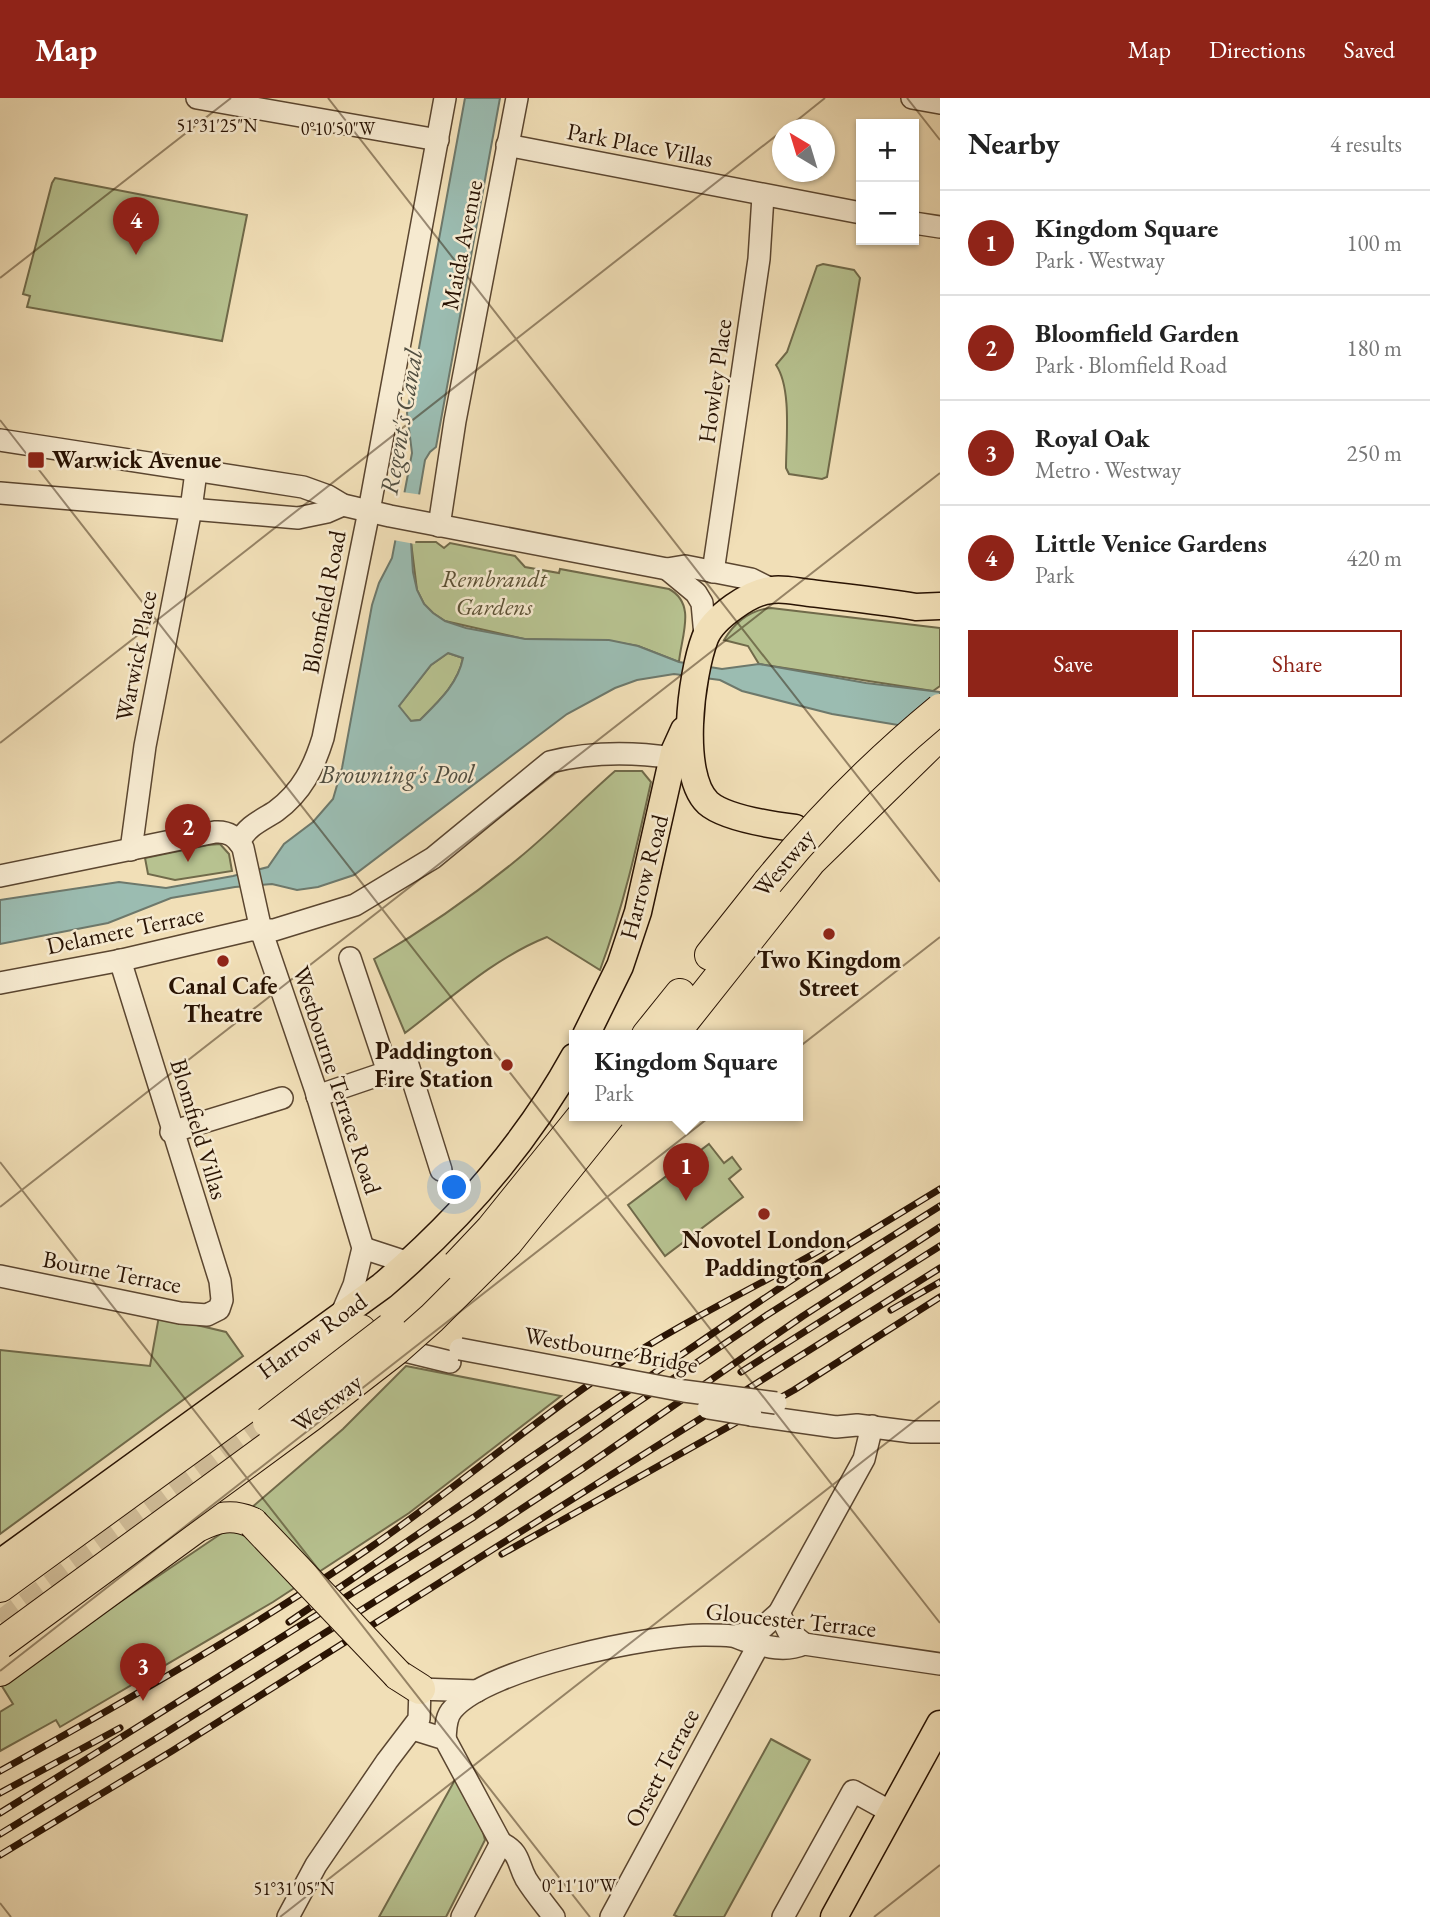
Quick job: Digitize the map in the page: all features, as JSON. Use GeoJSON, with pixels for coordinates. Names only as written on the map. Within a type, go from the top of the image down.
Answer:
{"type":"FeatureCollection","features":[{"type":"Feature","properties":{"kind":"highway","name":"Westway"},"geometry":{"type":"LineString","coordinates":[[651,1030],[809,831],[916,728],[940,709]]}},
{"type":"Feature","properties":{"kind":"highway","name":"Westway"},"geometry":{"type":"LineString","coordinates":[[677,1030],[811,861],[940,735]]}},
{"type":"Feature","properties":{"kind":"highway","name":"Westway"},"geometry":{"type":"LineString","coordinates":[[0,1619],[382,1335],[435,1288],[491,1229],[578,1121]]}},
{"type":"Feature","properties":{"kind":"highway","name":"Westway"},"geometry":{"type":"LineString","coordinates":[[0,1644],[311,1416],[414,1334],[507,1243],[605,1121]]}},
{"type":"Feature","properties":{"kind":"highway"},"geometry":{"type":"LineString","coordinates":[[0,1587],[338,1341],[351,1322]]}},
{"type":"Feature","properties":{"kind":"highway"},"geometry":{"type":"LineString","coordinates":[[0,1671],[197,1527],[212,1519],[242,1517],[253,1523],[409,1682]]}},
{"type":"Feature","properties":{"kind":"main road","name":"Harrow Road"},"geometry":{"type":"LineString","coordinates":[[771,589],[737,604],[723,615],[704,645],[690,715],[691,773],[695,785],[710,805],[727,813],[795,828]]}},
{"type":"Feature","properties":{"kind":"main road"},"geometry":{"type":"LineString","coordinates":[[771,589],[928,606],[940,618]]}},
{"type":"Feature","properties":{"kind":"main road","name":"Harrow Road"},"geometry":{"type":"LineString","coordinates":[[588,1030],[620,966],[638,912],[673,758],[690,715]]}},
{"type":"Feature","properties":{"kind":"main road","name":"Harrow Road"},"geometry":{"type":"LineString","coordinates":[[0,1563],[351,1322],[382,1286],[455,1217],[498,1168],[569,1065]]}},
{"type":"Feature","properties":{"kind":"main road"},"geometry":{"type":"LineString","coordinates":[[834,1917],[940,1724]]}},
{"type":"Feature","properties":{"kind":"street"},"geometry":{"type":"LineString","coordinates":[[197,98],[264,104],[438,140]]}},
{"type":"Feature","properties":{"kind":"street","name":"Blomfield Road"},"geometry":{"type":"LineString","coordinates":[[239,842],[249,827],[286,803],[299,789],[313,767],[323,738],[380,513],[445,98]]}},
{"type":"Feature","properties":{"kind":"street","name":"Maida Avenue"},"geometry":{"type":"LineString","coordinates":[[430,524],[455,421],[517,98]]}},
{"type":"Feature","properties":{"kind":"street"},"geometry":{"type":"LineString","coordinates":[[912,98],[940,103]]}},
{"type":"Feature","properties":{"kind":"street","name":"Park Place Villas"},"geometry":{"type":"LineString","coordinates":[[507,145],[856,213]]}},
{"type":"Feature","properties":{"kind":"street","name":"Howley Place"},"geometry":{"type":"LineString","coordinates":[[713,572],[759,259],[763,196]]}},
{"type":"Feature","properties":{"kind":"street"},"geometry":{"type":"LineString","coordinates":[[919,224],[940,227]]}},
{"type":"Feature","properties":{"kind":"street"},"geometry":{"type":"LineString","coordinates":[[0,440],[303,487],[343,505],[430,524],[667,569],[685,566],[751,579],[771,589]]}},
{"type":"Feature","properties":{"kind":"street","name":"Warwick Place"},"geometry":{"type":"LineString","coordinates":[[131,850],[145,746],[196,472]]}},
{"type":"Feature","properties":{"kind":"street"},"geometry":{"type":"LineString","coordinates":[[0,494],[298,518],[327,512],[343,505]]}},
{"type":"Feature","properties":{"kind":"street"},"geometry":{"type":"LineString","coordinates":[[667,569],[696,593],[702,603],[704,645]]}},
{"type":"Feature","properties":{"kind":"street","name":"Delamere Terrace"},"geometry":{"type":"LineString","coordinates":[[0,983],[120,960],[247,930],[274,930],[355,905],[433,858],[550,762],[566,758],[637,753],[673,758]]}},
{"type":"Feature","properties":{"kind":"street"},"geometry":{"type":"LineString","coordinates":[[0,876],[223,831],[239,842]]}},
{"type":"Feature","properties":{"kind":"street","name":"Westbourne Terrace Road"},"geometry":{"type":"LineString","coordinates":[[239,842],[261,930],[317,1096],[363,1248]]}},
{"type":"Feature","properties":{"kind":"street"},"geometry":{"type":"LineString","coordinates":[[350,958],[388,1072]]}},
{"type":"Feature","properties":{"kind":"street","name":"Blomfield Villas"},"geometry":{"type":"LineString","coordinates":[[120,960],[220,1281],[222,1300],[215,1312]]}},
{"type":"Feature","properties":{"kind":"street"},"geometry":{"type":"LineString","coordinates":[[317,1096],[408,1065],[441,1170]]}},
{"type":"Feature","properties":{"kind":"street"},"geometry":{"type":"LineString","coordinates":[[172,1132],[282,1098]]}},
{"type":"Feature","properties":{"kind":"street"},"geometry":{"type":"LineString","coordinates":[[351,1322],[354,1285],[363,1248],[409,1263]]}},
{"type":"Feature","properties":{"kind":"street","name":"Bourne Terrace"},"geometry":{"type":"LineString","coordinates":[[0,1276],[180,1313],[206,1315],[215,1312]]}},
{"type":"Feature","properties":{"kind":"street","name":"Westbourne Bridge"},"geometry":{"type":"LineString","coordinates":[[415,1347],[751,1415],[783,1413],[836,1427],[865,1426],[912,1432],[940,1432]]}},
{"type":"Feature","properties":{"kind":"street"},"geometry":{"type":"LineString","coordinates":[[735,1636],[760,1630],[779,1614],[864,1459],[865,1426]]}},
{"type":"Feature","properties":{"kind":"street"},"geometry":{"type":"LineString","coordinates":[[779,1614],[788,1631],[804,1644]]}},
{"type":"Feature","properties":{"kind":"street","name":"Gloucester Terrace"},"geometry":{"type":"LineString","coordinates":[[445,1739],[450,1712],[477,1691],[544,1664],[608,1648],[702,1635],[735,1636],[790,1650],[804,1644],[940,1664]]}},
{"type":"Feature","properties":{"kind":"street","name":"Orsett Terrace"},"geometry":{"type":"LineString","coordinates":[[611,1917],[759,1644]]}},
{"type":"Feature","properties":{"kind":"street"},"geometry":{"type":"LineString","coordinates":[[288,1917],[316,1865],[419,1719],[409,1682]]}},
{"type":"Feature","properties":{"kind":"street","name":"Gloucester Terrace"},"geometry":{"type":"LineString","coordinates":[[409,1682],[477,1691]]}},
{"type":"Feature","properties":{"kind":"street"},"geometry":{"type":"LineString","coordinates":[[413,1729],[445,1739],[501,1843],[512,1848],[523,1866],[524,1876]]}},
{"type":"Feature","properties":{"kind":"street"},"geometry":{"type":"LineString","coordinates":[[783,1917],[853,1791],[891,1812]]}},
{"type":"Feature","properties":{"kind":"street"},"geometry":{"type":"LineString","coordinates":[[462,1917],[501,1843]]}},
{"type":"Feature","properties":{"kind":"street"},"geometry":{"type":"LineString","coordinates":[[489,1864],[511,1869],[524,1876],[554,1917]]}},
{"type":"Feature","properties":{"kind":"green space"},"geometry":{"type":"Polygon","coordinates":[[[55,178],[247,215],[222,341],[27,307],[30,296],[23,294],[55,178]]]}},
{"type":"Feature","properties":{"kind":"green space"},"geometry":{"type":"Polygon","coordinates":[[[823,264],[854,270],[860,278],[827,477],[822,479],[789,474],[786,468],[786,400],[776,365],[787,352],[817,266],[823,264]]]}},
{"type":"Feature","properties":{"kind":"green space","name":"Rembrandt Gardens"},"geometry":{"type":"Polygon","coordinates":[[[411,542],[436,542],[444,548],[450,543],[515,556],[525,567],[559,573],[560,569],[669,589],[678,595],[685,612],[679,662],[638,646],[609,641],[524,639],[445,621],[424,604],[417,590],[411,542]]]}},
{"type":"Feature","properties":{"kind":"green space"},"geometry":{"type":"Polygon","coordinates":[[[771,608],[940,628],[940,686],[933,691],[759,664],[748,646],[724,640],[743,618],[756,611],[771,608]]]}},
{"type":"Feature","properties":{"kind":"green space"},"geometry":{"type":"Polygon","coordinates":[[[448,653],[463,658],[457,676],[420,720],[411,721],[398,707],[431,665],[448,653]]]}},
{"type":"Feature","properties":{"kind":"green space"},"geometry":{"type":"Polygon","coordinates":[[[615,771],[642,771],[651,782],[623,900],[600,970],[547,937],[491,968],[405,1033],[374,959],[448,912],[502,872],[615,771]]]}},
{"type":"Feature","properties":{"kind":"green space"},"geometry":{"type":"Polygon","coordinates":[[[220,844],[229,854],[232,871],[175,880],[148,874],[145,858],[220,844]]]}},
{"type":"Feature","properties":{"kind":"green space"},"geometry":{"type":"Polygon","coordinates":[[[709,1144],[724,1163],[732,1157],[741,1169],[729,1179],[743,1197],[665,1256],[628,1205],[709,1144]]]}},
{"type":"Feature","properties":{"kind":"green space"},"geometry":{"type":"Polygon","coordinates":[[[159,1316],[226,1332],[243,1356],[0,1534],[0,1350],[150,1366],[159,1316]]]}},
{"type":"Feature","properties":{"kind":"green space"},"geometry":{"type":"Polygon","coordinates":[[[406,1366],[561,1396],[409,1513],[273,1602],[60,1727],[56,1720],[0,1751],[0,1712],[13,1704],[0,1683],[222,1533],[343,1429],[406,1366]]]}},
{"type":"Feature","properties":{"kind":"green space"},"geometry":{"type":"Polygon","coordinates":[[[771,1739],[810,1760],[724,1917],[674,1915],[771,1739]]]}},
{"type":"Feature","properties":{"kind":"green space"},"geometry":{"type":"Polygon","coordinates":[[[456,1778],[485,1840],[446,1917],[379,1917],[456,1778]]]}},
{"type":"Feature","properties":{"kind":"water","name":"Browning's Pool"},"geometry":{"type":"Polygon","coordinates":[[[465,98],[500,98],[436,447],[425,460],[411,542],[413,572],[424,604],[445,621],[466,628],[525,639],[609,640],[638,646],[679,662],[722,669],[759,664],[866,683],[940,692],[940,732],[832,714],[742,691],[720,680],[674,674],[637,680],[615,688],[567,714],[354,875],[318,887],[297,890],[272,884],[235,887],[171,898],[108,923],[0,944],[0,900],[119,882],[166,888],[268,867],[284,844],[313,822],[333,799],[342,768],[372,605],[379,583],[392,558],[412,453],[407,413],[465,98]],[[448,653],[431,665],[399,706],[411,721],[420,720],[446,692],[457,676],[463,658],[448,653]]]}},
{"type":"Feature","properties":{"kind":"pier"},"geometry":{"type":"Polygon","coordinates":[[[402,492],[423,495],[415,544],[393,540],[402,492]]]}},
{"type":"Feature","properties":{"kind":"tunnel"},"geometry":{"type":"LineString","coordinates":[[0,1621],[280,1414]]}},
{"type":"Feature","properties":{"kind":"railway"},"geometry":{"type":"LineString","coordinates":[[289,1622],[802,1273],[940,1189]]}},
{"type":"Feature","properties":{"kind":"railway"},"geometry":{"type":"LineString","coordinates":[[0,1813],[474,1517],[767,1315],[940,1206]]}},
{"type":"Feature","properties":{"kind":"railway"},"geometry":{"type":"LineString","coordinates":[[0,1834],[500,1523],[803,1316],[940,1227]]}},
{"type":"Feature","properties":{"kind":"railway"},"geometry":{"type":"LineString","coordinates":[[0,1771],[188,1664],[281,1607],[402,1525],[617,1365],[829,1245]]}},
{"type":"Feature","properties":{"kind":"railway"},"geometry":{"type":"LineString","coordinates":[[741,1372],[940,1246]]}},
{"type":"Feature","properties":{"kind":"railway"},"geometry":{"type":"LineString","coordinates":[[0,1855],[172,1751],[940,1268]]}},
{"type":"Feature","properties":{"kind":"railway"},"geometry":{"type":"LineString","coordinates":[[891,1310],[940,1282]]}},
{"type":"Feature","properties":{"kind":"railway"},"geometry":{"type":"LineString","coordinates":[[502,1554],[794,1390],[940,1297]]}},
{"type":"Feature","properties":{"kind":"railway"},"geometry":{"type":"LineString","coordinates":[[0,1793],[120,1728]]}},
{"type":"Feature","properties":{"kind":"place","name":"Little Venice Gardens"},"geometry":{"type":"Point","coordinates":[136,255]}},
{"type":"Feature","properties":{"kind":"place","name":"Warwick Avenue"},"geometry":{"type":"Point","coordinates":[36,460]}},
{"type":"Feature","properties":{"kind":"place","name":"Bloomfield Garden"},"geometry":{"type":"Point","coordinates":[188,862]}},
{"type":"Feature","properties":{"kind":"place","name":"Two Kingdom Street"},"geometry":{"type":"Point","coordinates":[829,934]}},
{"type":"Feature","properties":{"kind":"place","name":"Canal Cafe Theatre"},"geometry":{"type":"Point","coordinates":[223,961]}},
{"type":"Feature","properties":{"kind":"place","name":"Paddington Fire Station"},"geometry":{"type":"Point","coordinates":[507,1065]}},
{"type":"Feature","properties":{"kind":"place","name":"Kingdom Square"},"geometry":{"type":"Point","coordinates":[686,1201]}},
{"type":"Feature","properties":{"kind":"place","name":"Novotel London Paddington"},"geometry":{"type":"Point","coordinates":[764,1214]}},
{"type":"Feature","properties":{"kind":"place","name":"Royal Oak"},"geometry":{"type":"Point","coordinates":[143,1701]}},
{"type":"Feature","properties":{"kind":"water label","name":"Regent's Canal"},"geometry":{"type":"Point","coordinates":[401,422]}}]}
